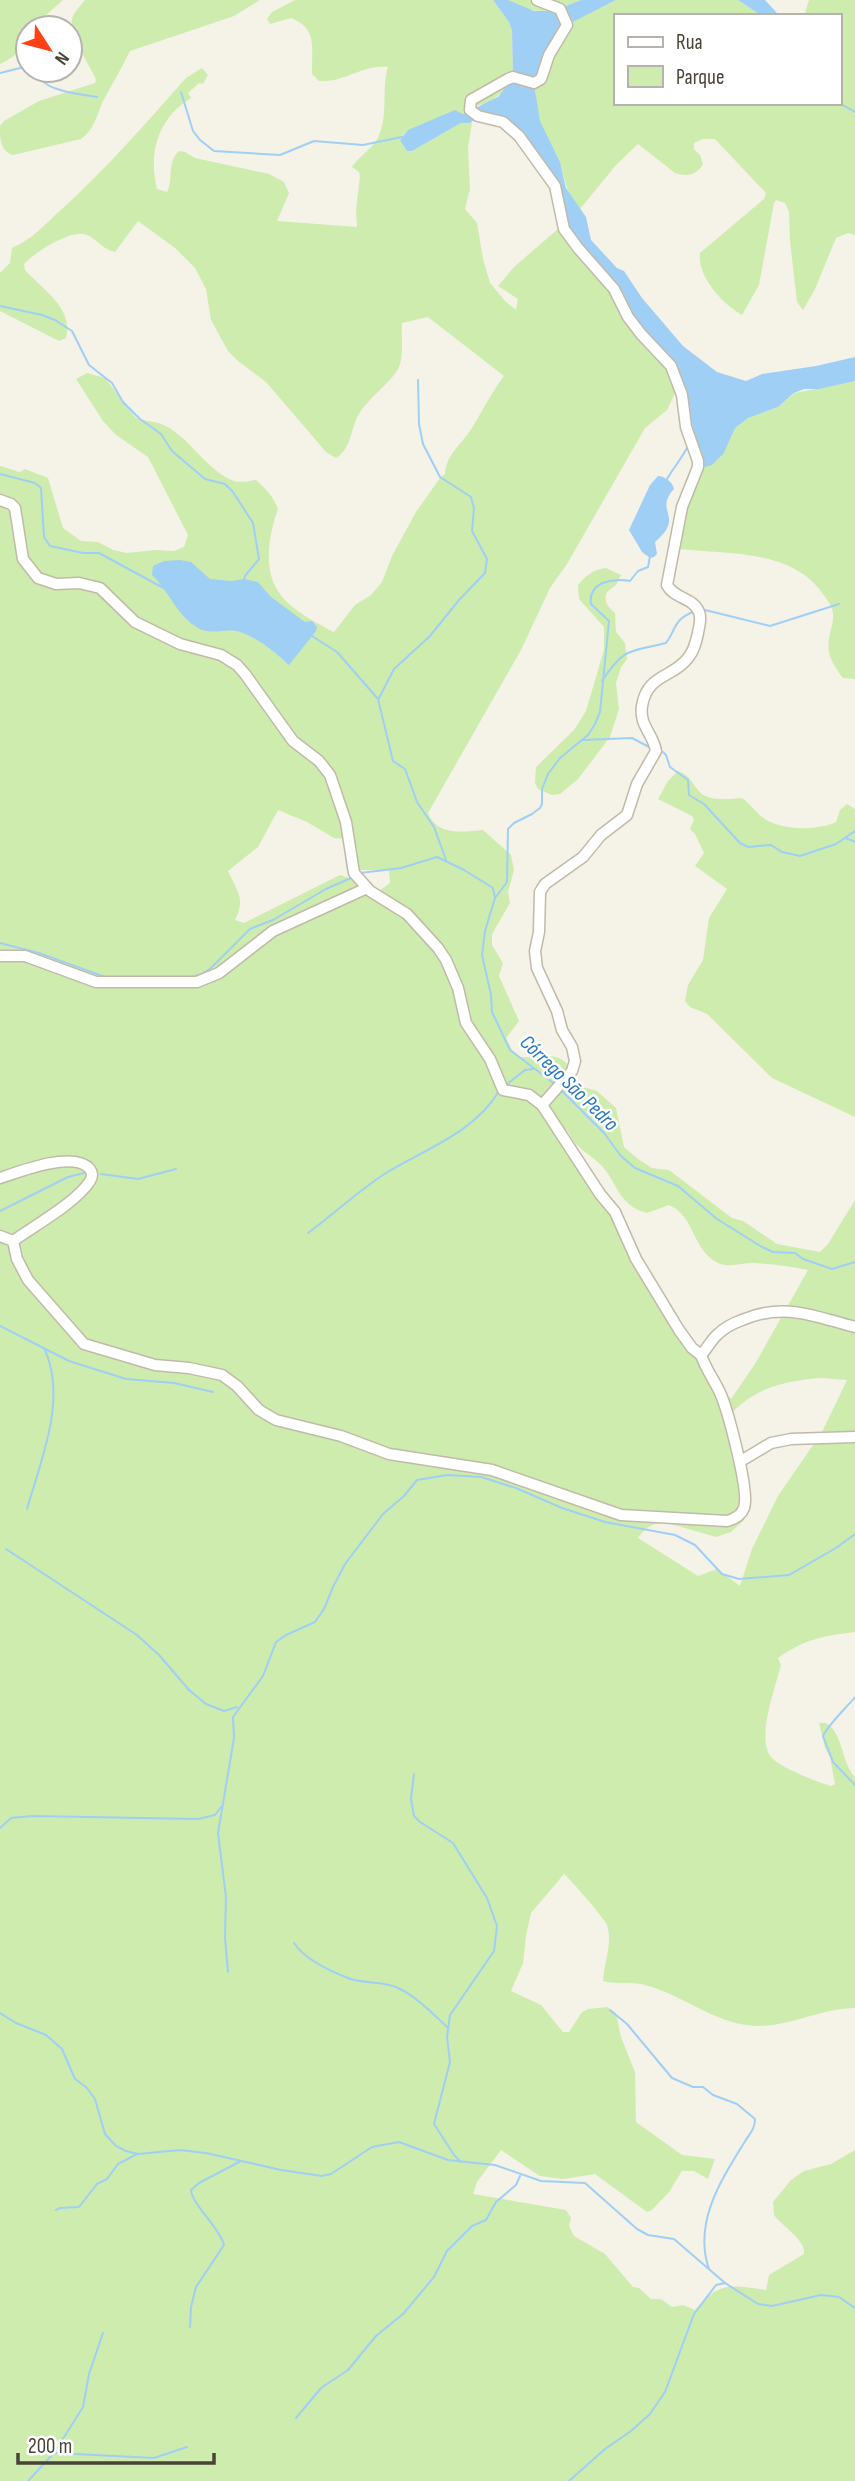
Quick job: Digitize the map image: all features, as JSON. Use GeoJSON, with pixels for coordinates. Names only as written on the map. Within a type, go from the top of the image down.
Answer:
{"type":"FeatureCollection","features":[{"type":"Feature","properties":{"kind":"street"},"geometry":{"type":"LineString","coordinates":[[537,0],[560,9],[567,24],[549,55],[541,79],[534,83],[508,79],[471,100],[470,110],[478,116],[503,122],[519,136],[555,186],[565,229],[614,289],[628,317],[671,366],[682,395],[686,427],[698,467],[682,507],[667,586],[672,592],[694,604],[700,615],[691,655],[654,682],[643,701],[641,720],[655,743],[656,751],[637,784],[630,810],[623,820],[601,835],[583,857],[545,884],[540,892],[535,951],[537,968],[557,1011],[562,1030],[572,1047],[575,1061],[572,1071],[542,1105]]}},
{"type":"Feature","properties":{"kind":"street"},"geometry":{"type":"LineString","coordinates":[[0,500],[15,508],[23,559],[26,567],[38,578],[56,584],[79,583],[100,588],[135,622],[180,644],[221,655],[237,665],[293,741],[325,767],[346,822],[354,873],[367,888],[407,914],[438,948],[458,988],[461,1013],[490,1059],[503,1090],[529,1095],[542,1105],[593,1184],[615,1212],[636,1259],[679,1330],[692,1348],[701,1355],[720,1394],[741,1461],[745,1503],[742,1512],[734,1519],[710,1521],[621,1515],[492,1470],[389,1454],[341,1436],[284,1422],[259,1410],[237,1386],[222,1376],[189,1368],[155,1365],[84,1344],[28,1280],[17,1259],[13,1241]]}},
{"type":"Feature","properties":{"kind":"street"},"geometry":{"type":"LineString","coordinates":[[0,956],[33,958],[96,982],[197,982],[219,973],[273,931],[367,888]]}},
{"type":"Feature","properties":{"kind":"street"},"geometry":{"type":"LineString","coordinates":[[0,1178],[60,1161],[73,1160],[90,1169],[92,1173],[91,1179],[77,1194],[13,1241]]}},
{"type":"Feature","properties":{"kind":"street"},"geometry":{"type":"LineString","coordinates":[[0,1236],[13,1241]]}},
{"type":"Feature","properties":{"kind":"street"},"geometry":{"type":"LineString","coordinates":[[701,1355],[719,1333],[732,1324],[773,1310],[787,1310],[855,1327]]}},
{"type":"Feature","properties":{"kind":"street"},"geometry":{"type":"LineString","coordinates":[[741,1461],[771,1443],[791,1439],[855,1437]]}},
{"type":"Feature","properties":{"kind":"green space"},"geometry":{"type":"Polygon","coordinates":[[[0,0],[63,0],[47,14],[14,14],[14,55],[0,64],[0,0]]]}},
{"type":"Feature","properties":{"kind":"green space"},"geometry":{"type":"Polygon","coordinates":[[[85,0],[260,0],[234,16],[130,51],[92,127],[81,139],[13,155],[3,147],[0,126],[4,121],[39,101],[95,83],[96,79],[84,56],[84,14],[74,14],[85,0]]]}},
{"type":"Feature","properties":{"kind":"green space"},"geometry":{"type":"Polygon","coordinates":[[[295,0],[493,0],[509,22],[512,31],[513,77],[509,85],[491,102],[476,106],[463,114],[408,130],[400,139],[412,151],[461,123],[472,122],[468,148],[470,189],[465,209],[477,223],[490,283],[516,310],[518,299],[498,286],[514,267],[558,229],[563,213],[662,352],[677,389],[667,410],[645,428],[567,564],[550,588],[521,650],[428,813],[438,826],[444,829],[459,832],[483,830],[511,855],[514,870],[508,892],[510,903],[492,934],[492,945],[503,963],[499,976],[519,1021],[506,1038],[512,1050],[520,1057],[552,1056],[563,1060],[568,1065],[572,1084],[597,1091],[616,1108],[624,1147],[652,1168],[669,1170],[732,1218],[743,1221],[777,1244],[820,1252],[828,1244],[855,1200],[855,1632],[815,1639],[778,1658],[781,1665],[768,1714],[766,1740],[768,1751],[778,1763],[831,1786],[835,1784],[830,1757],[819,1723],[826,1723],[836,1734],[855,1777],[855,2008],[772,2025],[744,2025],[716,2016],[645,1985],[603,1981],[609,1946],[607,1925],[564,1874],[531,1913],[523,1963],[511,1991],[541,2005],[563,2032],[569,2032],[582,2012],[588,2009],[607,2007],[616,2013],[621,2037],[635,2072],[636,2122],[682,2155],[715,2159],[708,2179],[694,2171],[682,2171],[669,2192],[647,2212],[595,2174],[563,2179],[540,2176],[501,2150],[477,2182],[473,2194],[566,2210],[571,2218],[569,2226],[574,2236],[605,2254],[633,2287],[639,2288],[651,2299],[661,2299],[672,2307],[683,2305],[695,2310],[711,2294],[727,2287],[766,2290],[769,2275],[804,2254],[798,2239],[774,2215],[773,2202],[791,2180],[804,2171],[831,2164],[855,2150],[855,2481],[0,2481],[0,466],[20,472],[25,469],[48,478],[63,528],[81,541],[98,542],[113,550],[127,553],[174,551],[184,547],[188,535],[148,457],[116,435],[103,421],[76,379],[87,373],[105,378],[136,418],[167,426],[225,477],[237,482],[256,480],[266,490],[278,509],[269,552],[274,585],[290,605],[334,632],[355,605],[371,595],[382,582],[392,556],[416,512],[445,474],[451,455],[472,428],[504,376],[428,317],[402,323],[399,367],[363,408],[356,419],[345,450],[336,458],[326,452],[266,382],[228,351],[211,320],[206,289],[195,268],[175,248],[138,221],[115,252],[87,235],[72,235],[54,243],[24,264],[25,270],[61,308],[67,327],[66,338],[59,341],[0,311],[0,273],[10,263],[12,248],[33,236],[79,193],[186,78],[202,68],[208,75],[203,84],[199,83],[188,93],[191,98],[170,116],[158,138],[154,162],[157,189],[167,192],[175,156],[179,151],[185,152],[195,158],[269,174],[284,182],[289,193],[277,221],[357,227],[360,176],[352,167],[378,138],[384,111],[388,67],[370,68],[337,79],[319,81],[312,74],[312,41],[306,28],[291,18],[270,24],[267,19],[272,12],[295,0]],[[278,810],[258,847],[228,871],[240,901],[235,920],[244,923],[340,875],[363,887],[379,891],[390,883],[389,870],[348,870],[345,839],[334,838],[307,822],[278,810]],[[562,1128],[690,1350],[731,1399],[755,1364],[808,1270],[768,1264],[725,1265],[716,1262],[702,1249],[684,1216],[669,1205],[647,1213],[630,1205],[602,1166],[562,1128]],[[810,1379],[762,1391],[732,1413],[750,1498],[747,1515],[742,1522],[731,1532],[716,1537],[664,1522],[649,1527],[638,1538],[698,1576],[717,1569],[740,1586],[752,1549],[778,1496],[822,1432],[847,1380],[810,1379]]]}},
{"type":"Feature","properties":{"kind":"green space"},"geometry":{"type":"Polygon","coordinates":[[[508,0],[581,0],[553,10],[536,11],[508,0]]]}},
{"type":"Feature","properties":{"kind":"green space"},"geometry":{"type":"Polygon","coordinates":[[[616,0],[738,0],[759,14],[614,14],[614,105],[841,105],[841,14],[805,14],[809,0],[855,0],[855,235],[848,233],[836,238],[815,289],[803,310],[797,302],[789,212],[785,203],[776,200],[774,203],[759,285],[742,315],[719,297],[702,271],[700,253],[764,199],[766,193],[715,139],[703,139],[694,143],[694,149],[703,164],[698,171],[688,175],[675,173],[638,144],[616,165],[580,209],[571,197],[562,168],[540,122],[535,96],[542,56],[557,33],[579,17],[616,0]]]}},
{"type":"Feature","properties":{"kind":"green space"},"geometry":{"type":"Polygon","coordinates":[[[855,381],[855,679],[843,678],[833,662],[828,647],[832,610],[820,590],[807,577],[792,567],[756,556],[680,549],[676,531],[702,465],[724,453],[735,427],[748,418],[778,407],[795,393],[855,381]]]}},
{"type":"Feature","properties":{"kind":"green space"},"geometry":{"type":"Polygon","coordinates":[[[606,568],[621,575],[616,585],[607,592],[606,599],[608,606],[615,613],[616,632],[625,643],[627,659],[621,667],[616,683],[619,709],[610,737],[578,779],[560,794],[552,795],[538,789],[535,783],[536,767],[574,730],[586,711],[604,650],[604,627],[579,599],[578,585],[590,574],[606,568]]]}},
{"type":"Feature","properties":{"kind":"green space"},"geometry":{"type":"Polygon","coordinates":[[[678,771],[702,794],[718,799],[742,798],[762,817],[778,825],[819,827],[836,822],[840,810],[847,804],[855,809],[855,1117],[772,1078],[707,1014],[690,1007],[685,1001],[688,985],[703,960],[709,918],[727,889],[695,866],[704,853],[690,829],[694,820],[692,816],[658,799],[668,781],[678,771]]]}},
{"type":"Feature","properties":{"kind":"water"},"geometry":{"type":"Polygon","coordinates":[[[493,0],[508,0],[534,11],[553,11],[581,0],[616,0],[567,25],[553,39],[541,59],[534,84],[540,121],[560,162],[566,188],[586,217],[591,240],[617,268],[624,271],[642,298],[683,346],[717,372],[746,381],[762,374],[855,357],[855,381],[819,389],[804,389],[794,393],[778,407],[748,418],[735,428],[724,453],[712,465],[702,465],[687,403],[654,345],[569,232],[562,200],[518,131],[477,119],[461,123],[412,151],[407,151],[400,140],[408,130],[455,110],[463,114],[498,97],[513,77],[512,31],[509,22],[493,0]]]}},
{"type":"Feature","properties":{"kind":"water"},"geometry":{"type":"Polygon","coordinates":[[[738,0],[765,0],[777,13],[759,14],[738,0]]]}},
{"type":"Feature","properties":{"kind":"water"},"geometry":{"type":"Polygon","coordinates":[[[658,476],[668,480],[674,489],[667,503],[668,526],[655,542],[657,554],[650,558],[642,552],[629,530],[650,485],[658,476]]]}},
{"type":"Feature","properties":{"kind":"water"},"geometry":{"type":"Polygon","coordinates":[[[164,561],[191,562],[210,579],[244,579],[258,582],[271,597],[305,622],[312,621],[317,627],[316,631],[289,665],[247,635],[235,631],[208,631],[198,628],[184,617],[152,575],[153,566],[164,561]]]}},
{"type":"Feature","properties":{"kind":"waterway"},"geometry":{"type":"LineString","coordinates":[[0,73],[14,70]]}},
{"type":"Feature","properties":{"kind":"waterway"},"geometry":{"type":"LineString","coordinates":[[47,84],[68,92],[97,97]]}},
{"type":"Feature","properties":{"kind":"waterway"},"geometry":{"type":"LineString","coordinates":[[181,92],[193,131],[214,151],[280,155],[314,141],[363,145],[402,137]]}},
{"type":"Feature","properties":{"kind":"waterway"},"geometry":{"type":"LineString","coordinates":[[841,104],[855,112]]}},
{"type":"Feature","properties":{"kind":"waterway"},"geometry":{"type":"LineString","coordinates":[[0,306],[42,315],[72,331],[89,365],[112,383],[123,402],[161,434],[172,451],[205,479],[225,484],[233,492],[253,523],[259,559],[244,580]]}},
{"type":"Feature","properties":{"kind":"waterway"},"geometry":{"type":"LineString","coordinates":[[379,698],[394,669],[430,636],[485,573],[487,559],[472,531],[474,508],[471,497],[440,477],[423,444],[419,424],[418,380]]}},
{"type":"Feature","properties":{"kind":"waterway"},"geometry":{"type":"LineString","coordinates":[[667,479],[688,446]]}},
{"type":"Feature","properties":{"kind":"waterway","name":"Córrego São Pedro"},"geometry":{"type":"LineString","coordinates":[[0,474],[35,483],[41,488],[44,537],[50,546],[83,553],[99,553],[169,591]]}},
{"type":"Feature","properties":{"kind":"waterway"},"geometry":{"type":"LineString","coordinates":[[495,898],[507,882],[508,829],[540,808],[542,789],[548,774],[560,758],[588,735],[600,712],[609,621],[591,604],[591,596],[603,583],[630,581],[638,571],[648,567],[650,556]]}},
{"type":"Feature","properties":{"kind":"waterway"},"geometry":{"type":"LineString","coordinates":[[705,610],[770,626],[839,604]]}},
{"type":"Feature","properties":{"kind":"waterway"},"geometry":{"type":"LineString","coordinates":[[602,681],[622,656],[666,643],[679,621],[695,611]]}},
{"type":"Feature","properties":{"kind":"waterway","name":"Córrego São Pedro"},"geometry":{"type":"LineString","coordinates":[[312,636],[337,652],[378,699],[393,761],[405,769],[417,802],[434,827],[446,860]]}},
{"type":"Feature","properties":{"kind":"waterway"},"geometry":{"type":"LineString","coordinates":[[583,740],[632,738],[651,748]]}},
{"type":"Feature","properties":{"kind":"waterway"},"geometry":{"type":"LineString","coordinates":[[663,752],[670,767],[688,780],[689,795],[704,804],[740,843],[748,847],[771,845],[782,852],[800,856],[836,844],[855,831]]}},
{"type":"Feature","properties":{"kind":"waterway"},"geometry":{"type":"LineString","coordinates":[[846,838],[855,842]]}},
{"type":"Feature","properties":{"kind":"waterway","name":"Córrego São Pedro"},"geometry":{"type":"LineString","coordinates":[[360,873],[401,868],[437,857],[493,888],[495,898],[485,931],[482,955],[492,1012],[510,1050],[556,1085]]}},
{"type":"Feature","properties":{"kind":"waterway"},"geometry":{"type":"LineString","coordinates":[[191,977],[211,968],[250,929],[273,920],[326,889],[351,878]]}},
{"type":"Feature","properties":{"kind":"waterway"},"geometry":{"type":"LineString","coordinates":[[0,943],[39,953],[105,977]]}},
{"type":"Feature","properties":{"kind":"waterway"},"geometry":{"type":"LineString","coordinates":[[507,1084],[525,1070],[533,1069]]}},
{"type":"Feature","properties":{"kind":"waterway","name":"Córrego São Pedro"},"geometry":{"type":"LineString","coordinates":[[560,1089],[635,1168],[678,1186],[717,1219],[762,1247],[773,1252],[795,1253],[803,1259],[832,1269],[855,1262]]}},
{"type":"Feature","properties":{"kind":"waterway"},"geometry":{"type":"LineString","coordinates":[[308,1233],[386,1173],[463,1129],[489,1106],[499,1091]]}},
{"type":"Feature","properties":{"kind":"waterway"},"geometry":{"type":"LineString","coordinates":[[101,1174],[138,1179],[176,1169]]}},
{"type":"Feature","properties":{"kind":"waterway"},"geometry":{"type":"LineString","coordinates":[[0,1211],[68,1177],[84,1173]]}},
{"type":"Feature","properties":{"kind":"waterway"},"geometry":{"type":"LineString","coordinates":[[0,1326],[69,1361],[126,1379],[174,1383],[213,1392]]}},
{"type":"Feature","properties":{"kind":"waterway"},"geometry":{"type":"LineString","coordinates":[[27,1509],[45,1450],[53,1409],[51,1369],[45,1350]]}},
{"type":"Feature","properties":{"kind":"waterway"},"geometry":{"type":"LineString","coordinates":[[228,1972],[226,1897],[218,1833],[234,1738],[233,1717],[263,1676],[276,1642],[315,1622],[345,1564],[383,1514],[404,1496],[417,1480],[447,1475],[481,1477],[605,1522],[675,1535],[695,1545],[722,1574],[739,1579],[789,1575],[855,1534]]}},
{"type":"Feature","properties":{"kind":"waterway"},"geometry":{"type":"LineString","coordinates":[[6,1549],[137,1635],[159,1655],[189,1690],[206,1704],[224,1711],[237,1707]]}},
{"type":"Feature","properties":{"kind":"waterway"},"geometry":{"type":"LineString","coordinates":[[855,1697],[823,1736],[833,1762],[855,1785]]}},
{"type":"Feature","properties":{"kind":"waterway"},"geometry":{"type":"LineString","coordinates":[[414,1774],[411,1799],[414,1816],[453,1843],[487,1898],[497,1926],[494,1951],[450,2015],[447,2037],[450,2062],[434,2124],[461,2162]]}},
{"type":"Feature","properties":{"kind":"waterway"},"geometry":{"type":"LineString","coordinates":[[0,1828],[11,1818],[32,1816],[198,1819],[215,1815],[221,1807]]}},
{"type":"Feature","properties":{"kind":"waterway"},"geometry":{"type":"LineString","coordinates":[[294,1943],[311,1960],[334,1972],[354,1980],[396,1987],[423,2005],[447,2027]]}},
{"type":"Feature","properties":{"kind":"waterway"},"geometry":{"type":"LineString","coordinates":[[610,2010],[627,2024],[672,2078],[693,2087],[703,2087],[713,2095],[737,2104],[755,2119],[753,2129],[719,2187],[707,2219],[704,2235],[709,2269]]}},
{"type":"Feature","properties":{"kind":"waterway"},"geometry":{"type":"LineString","coordinates":[[0,2013],[16,2023],[46,2035],[62,2049],[75,2079],[86,2087],[95,2099],[105,2134],[116,2146],[126,2151],[138,2154],[180,2150],[206,2153],[322,2176],[331,2174],[372,2147],[399,2142],[448,2160],[495,2165],[541,2181],[585,2183],[637,2229],[648,2235],[674,2239],[725,2283],[758,2304],[772,2306],[821,2295],[839,2297],[855,2308]]}},
{"type":"Feature","properties":{"kind":"waterway"},"geometry":{"type":"LineString","coordinates":[[56,2210],[79,2207],[97,2184],[107,2179],[118,2164],[137,2154]]}},
{"type":"Feature","properties":{"kind":"waterway"},"geometry":{"type":"LineString","coordinates":[[190,2327],[196,2287],[224,2245],[217,2230],[192,2196],[191,2190],[241,2161]]}},
{"type":"Feature","properties":{"kind":"waterway"},"geometry":{"type":"LineString","coordinates":[[296,2418],[321,2388],[348,2370],[376,2336],[403,2314],[434,2277],[447,2251],[472,2226],[486,2220],[496,2202],[516,2185],[520,2176]]}},
{"type":"Feature","properties":{"kind":"waterway"},"geometry":{"type":"LineString","coordinates":[[569,2481],[650,2414],[665,2392],[694,2314],[716,2285],[725,2283]]}},
{"type":"Feature","properties":{"kind":"waterway"},"geometry":{"type":"LineString","coordinates":[[28,2481],[54,2453],[83,2407],[89,2374],[103,2333]]}},
{"type":"Feature","properties":{"kind":"waterway"},"geometry":{"type":"LineString","coordinates":[[55,2453],[154,2458],[187,2447]]}}]}
